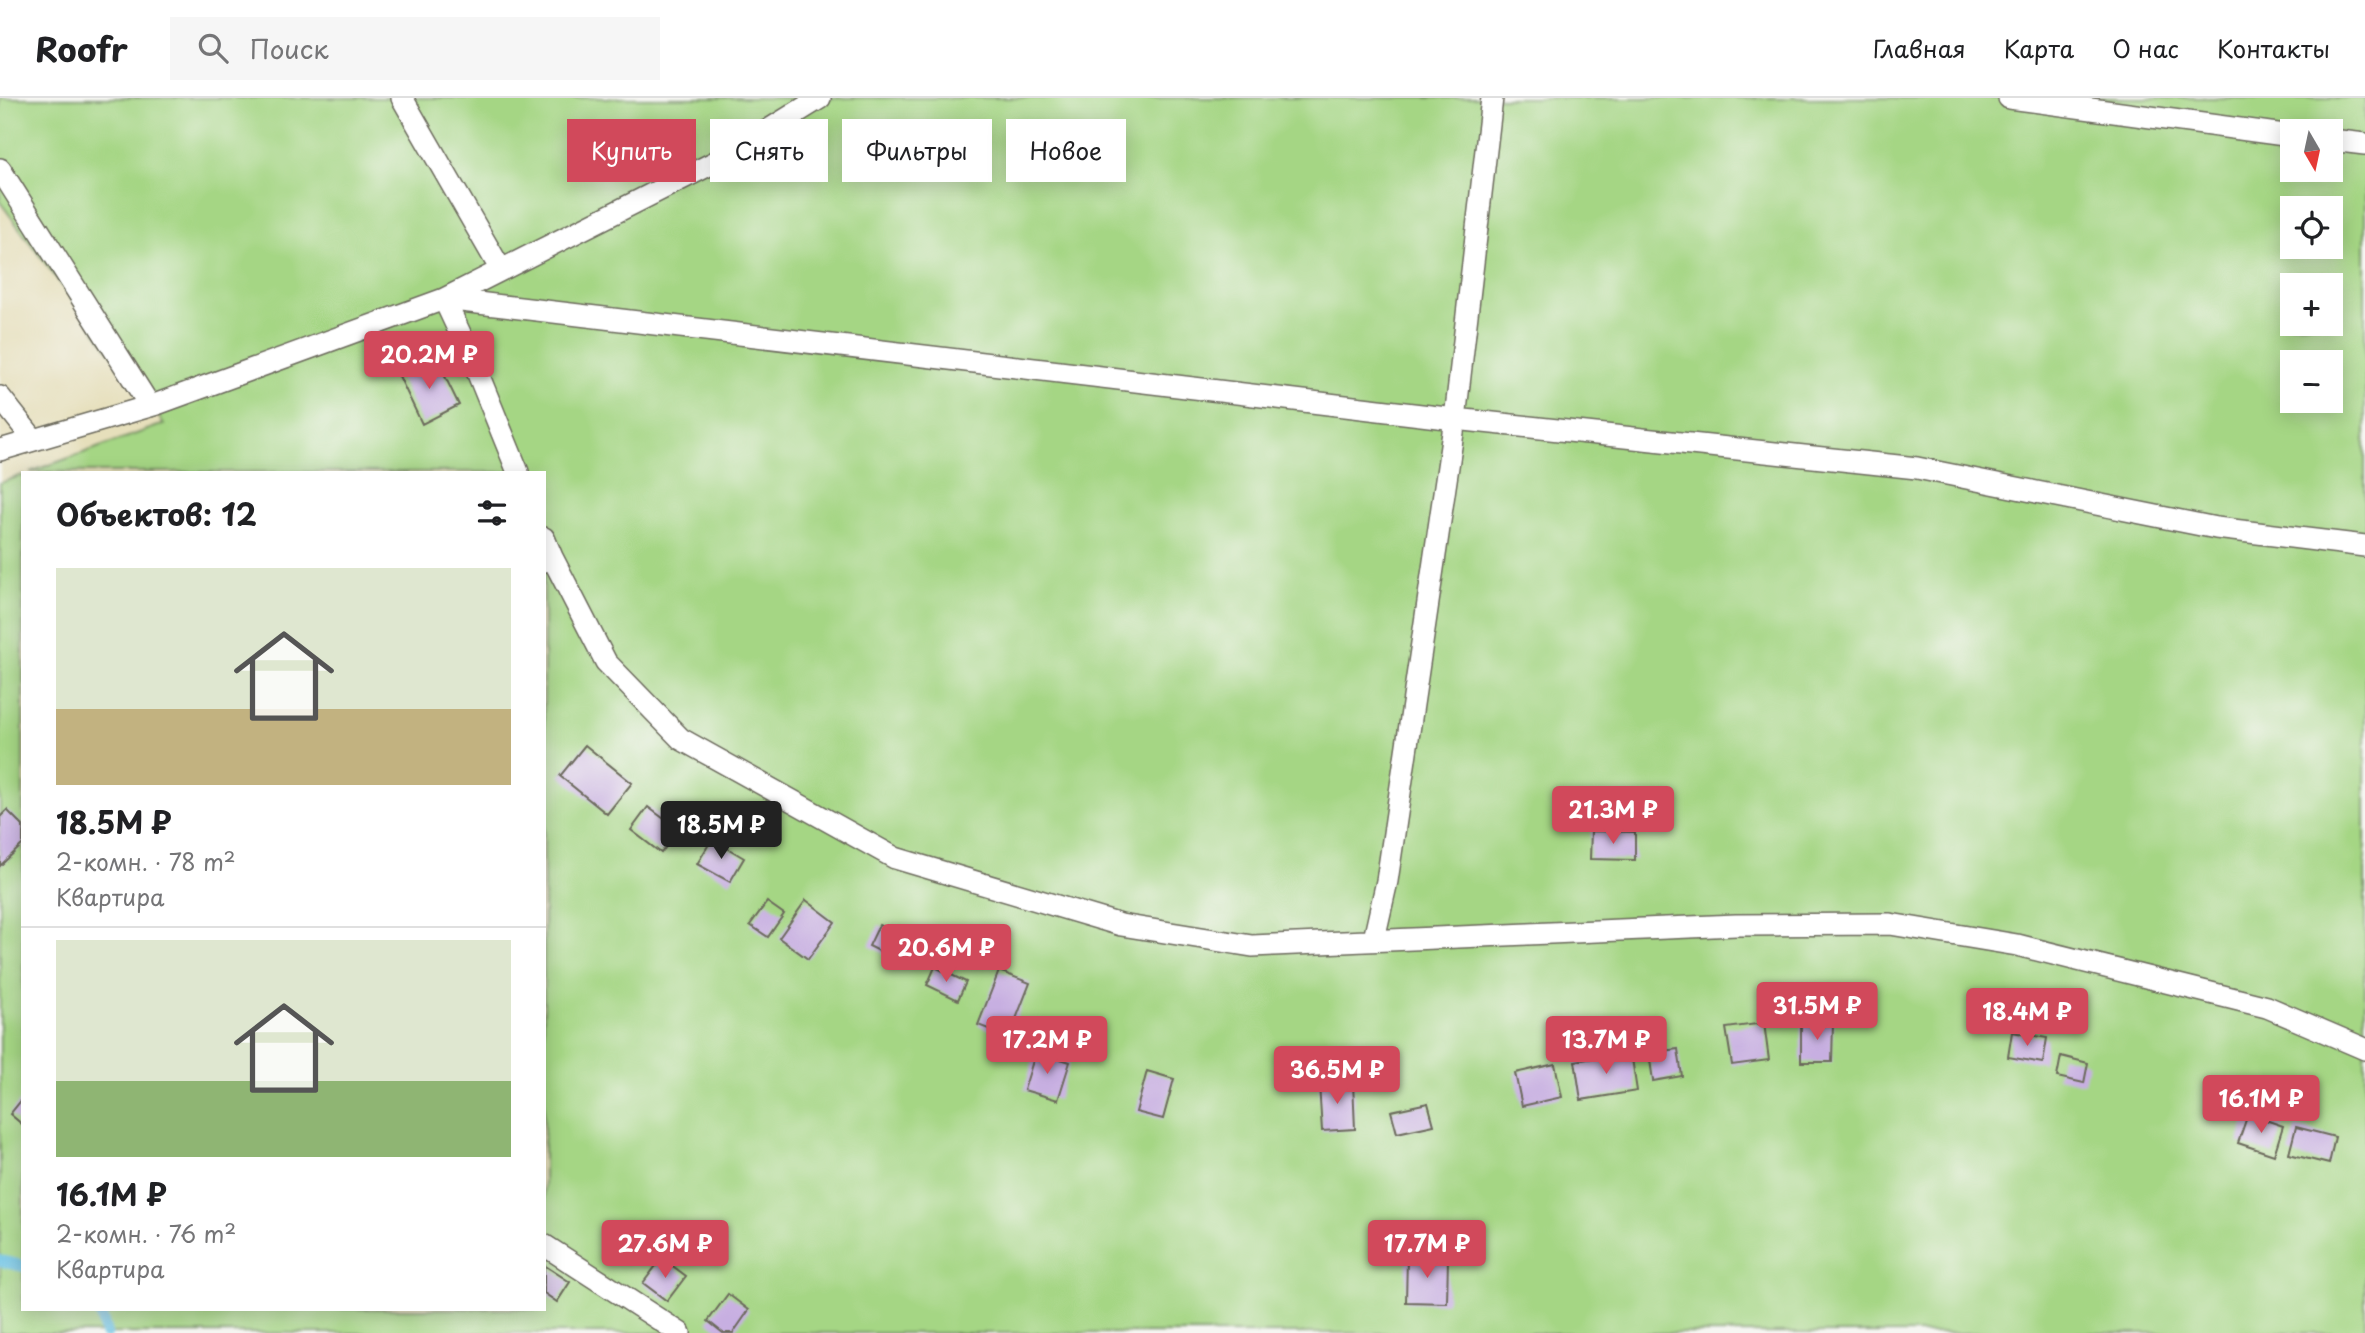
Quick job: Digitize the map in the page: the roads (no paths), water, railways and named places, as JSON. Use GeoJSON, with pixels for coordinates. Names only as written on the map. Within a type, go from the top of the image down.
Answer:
{"type":"FeatureCollection","features":[{"type":"Feature","properties":{"kind":"lane"},"geometry":{"type":"LineString","coordinates":[[402,98],[501,270]]}},
{"type":"Feature","properties":{"kind":"lane"},"geometry":{"type":"LineString","coordinates":[[0,450],[150,406],[443,299],[725,156],[820,98]]}},
{"type":"Feature","properties":{"kind":"lane"},"geometry":{"type":"LineString","coordinates":[[1374,939],[1387,881],[1455,419],[1492,98]]}},
{"type":"Feature","properties":{"kind":"lane"},"geometry":{"type":"LineString","coordinates":[[2009,98],[2280,134]]}},
{"type":"Feature","properties":{"kind":"lane"},"geometry":{"type":"LineString","coordinates":[[2343,141],[2365,144]]}},
{"type":"Feature","properties":{"kind":"lane"},"geometry":{"type":"LineString","coordinates":[[0,169],[150,406]]}},
{"type":"Feature","properties":{"kind":"lane"},"geometry":{"type":"LineString","coordinates":[[443,299],[1455,419],[1917,468],[2216,528],[2365,546]]}},
{"type":"Feature","properties":{"kind":"lane"},"geometry":{"type":"LineString","coordinates":[[443,299],[472,359],[518,471]]}},
{"type":"Feature","properties":{"kind":"lane"},"geometry":{"type":"LineString","coordinates":[[0,397],[34,440]]}},
{"type":"Feature","properties":{"kind":"lane"},"geometry":{"type":"LineString","coordinates":[[547,552],[606,662],[681,739],[895,858],[1121,925],[1252,946],[1736,925],[1891,924],[2017,945],[2267,1007],[2365,1049]]}},
{"type":"Feature","properties":{"kind":"lane"},"geometry":{"type":"LineString","coordinates":[[546,1246],[680,1333]]}},
{"type":"Feature","properties":{"kind":"waterway"},"geometry":{"type":"LineString","coordinates":[[0,1261],[21,1266]]}},
{"type":"Feature","properties":{"kind":"waterway"},"geometry":{"type":"LineString","coordinates":[[100,1311],[106,1333]]}}]}
